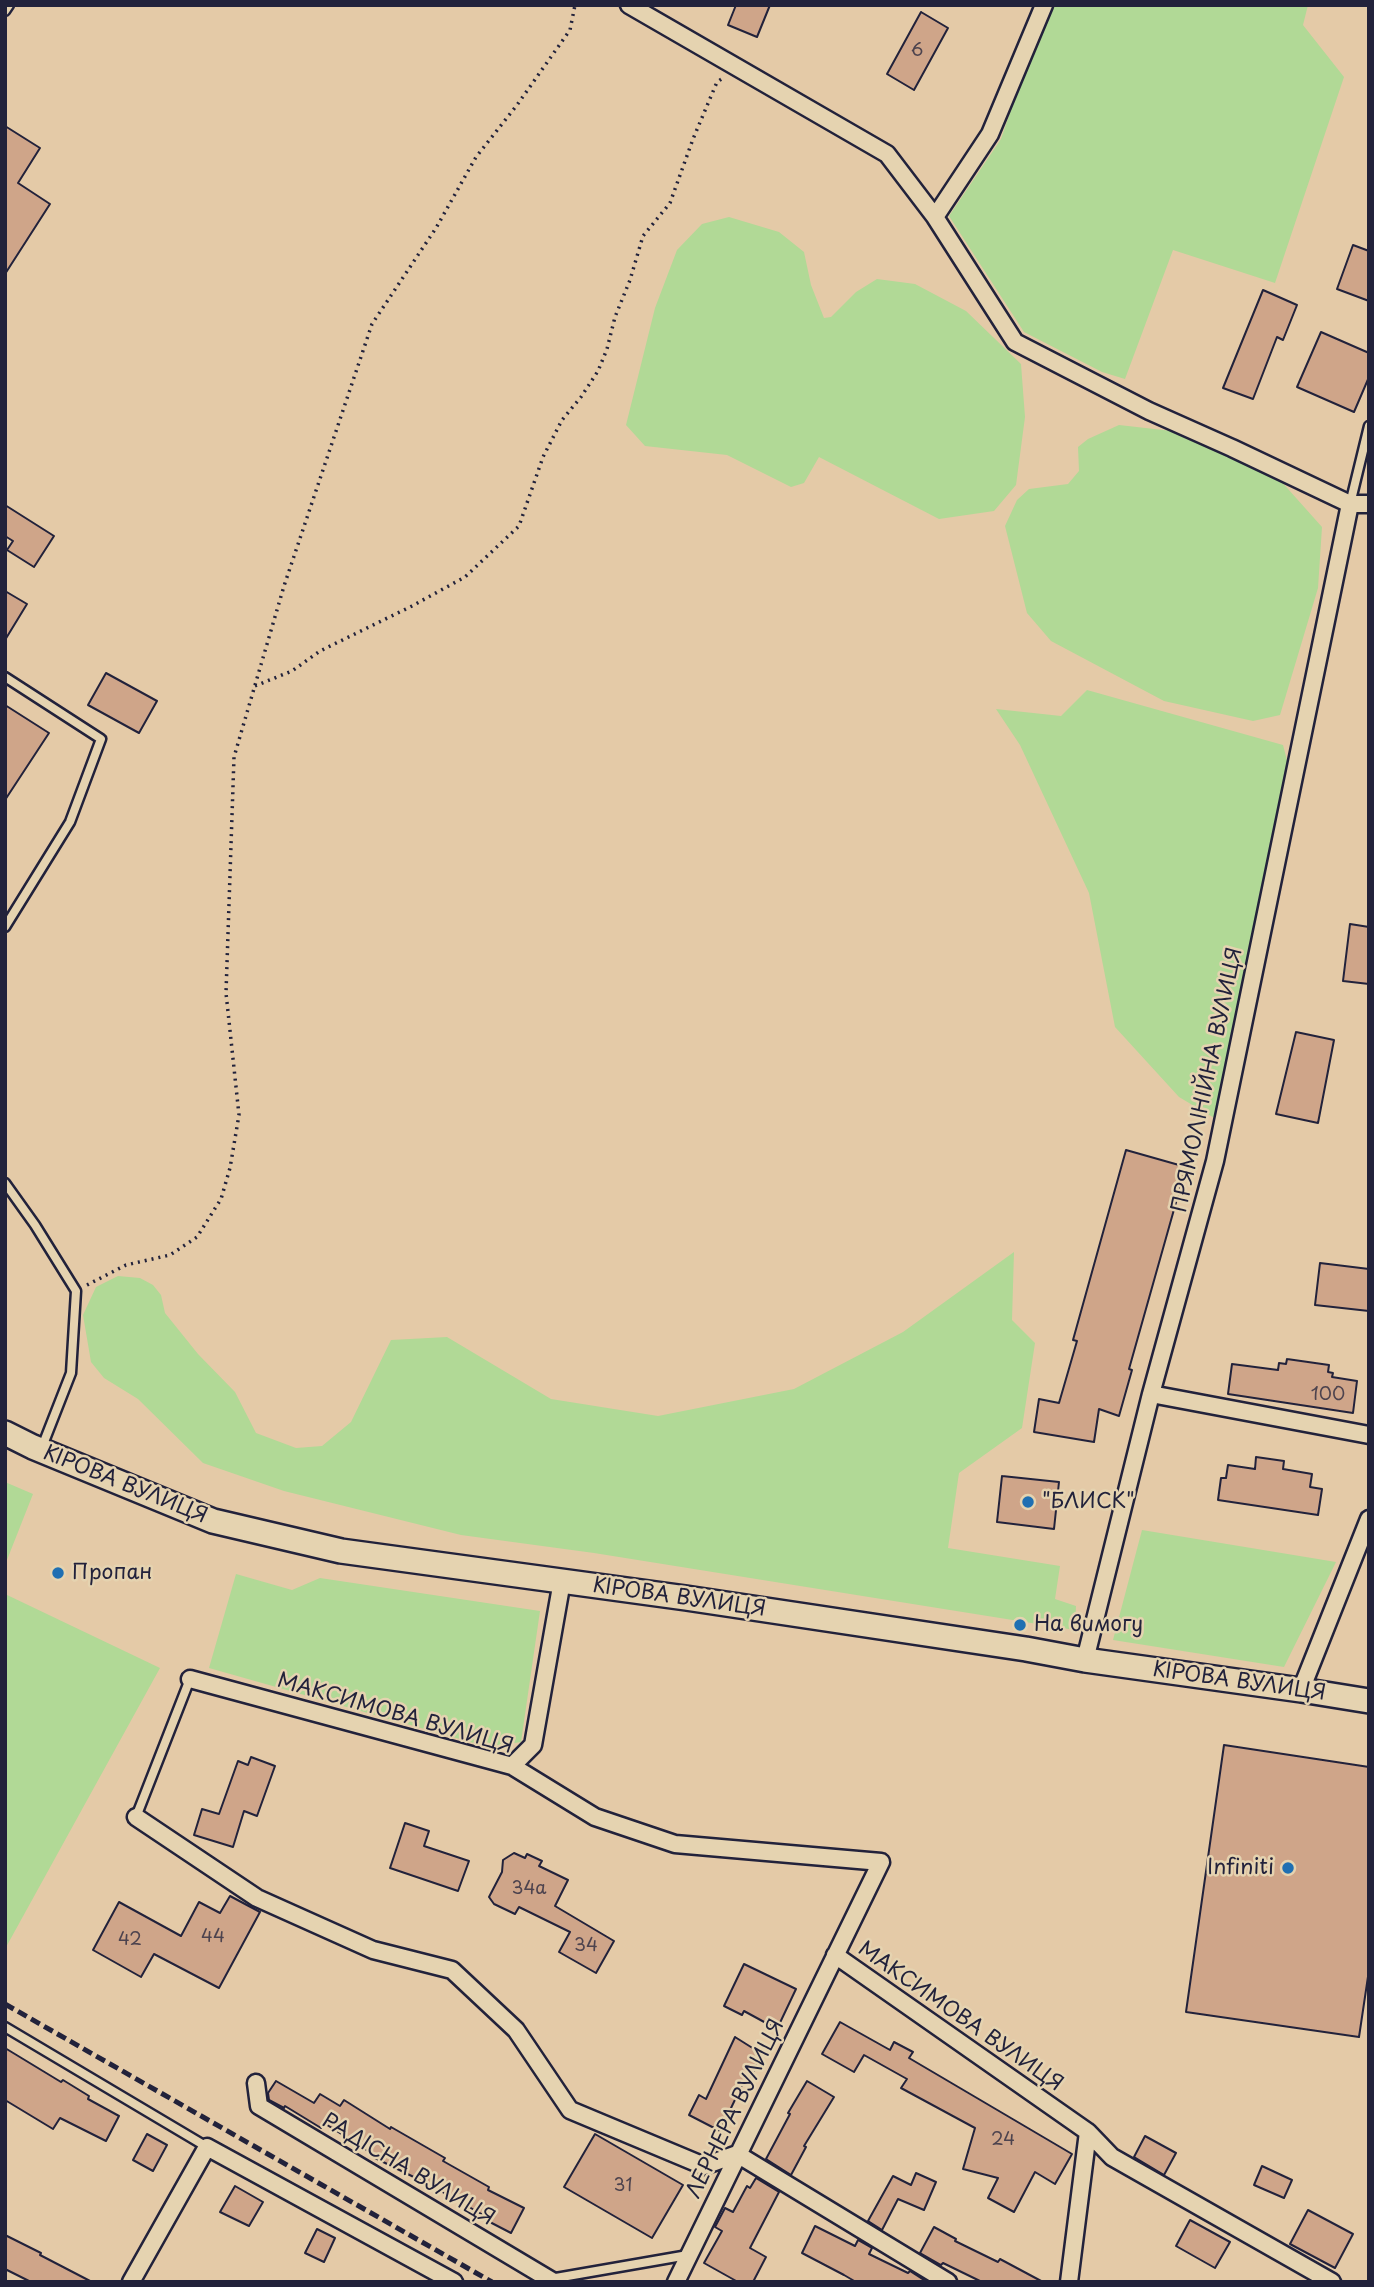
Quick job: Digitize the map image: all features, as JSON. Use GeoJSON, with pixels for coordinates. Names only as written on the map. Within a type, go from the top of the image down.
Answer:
{"type":"FeatureCollection","features":[{"type":"Feature","properties":{"kind":"main road","name":"КІРОВА ВУЛИЦЯ"},"geometry":{"type":"LineString","coordinates":[[5,1433],[214,1521],[341,1551],[562,1581],[1369,1701]]}},
{"type":"Feature","properties":{"kind":"street"},"geometry":{"type":"LineString","coordinates":[[629,5],[887,153],[935,217],[1016,342],[1149,411],[1232,447],[1350,504],[1369,504]]}},
{"type":"Feature","properties":{"kind":"street"},"geometry":{"type":"LineString","coordinates":[[935,217],[990,134],[1044,5]]}},
{"type":"Feature","properties":{"kind":"street"},"geometry":{"type":"LineString","coordinates":[[1350,504],[1369,492]]}},
{"type":"Feature","properties":{"kind":"street","name":"ПРЯМОЛІНІЙНА ВУЛИЦЯ"},"geometry":{"type":"LineString","coordinates":[[1085,1660],[1151,1394],[1215,1161],[1350,504]]}},
{"type":"Feature","properties":{"kind":"street"},"geometry":{"type":"LineString","coordinates":[[1151,1394],[1369,1435]]}},
{"type":"Feature","properties":{"kind":"street"},"geometry":{"type":"LineString","coordinates":[[1301,1690],[1369,1518]]}},
{"type":"Feature","properties":{"kind":"street"},"geometry":{"type":"LineString","coordinates":[[512,1766],[533,1745],[562,1581]]}},
{"type":"Feature","properties":{"kind":"street","name":"МАКСИМОВА ВУЛИЦЯ"},"geometry":{"type":"LineString","coordinates":[[190,1679],[512,1766],[595,1817],[675,1844],[881,1862],[835,1955],[1088,2132],[1112,2157],[1332,2282]]}},
{"type":"Feature","properties":{"kind":"street"},"geometry":{"type":"LineString","coordinates":[[135,1817],[257,1898],[373,1950],[452,1970],[516,2030],[570,2110],[704,2166],[737,2154],[948,2282]]}},
{"type":"Feature","properties":{"kind":"street","name":"ЛЕРНЕРА ВУЛИЦЯ"},"geometry":{"type":"LineString","coordinates":[[676,2282],[835,1955]]}},
{"type":"Feature","properties":{"kind":"street","name":"РАДІСНА ВУЛИЦЯ"},"geometry":{"type":"LineString","coordinates":[[256,2083],[260,2106],[552,2281]]}},
{"type":"Feature","properties":{"kind":"street"},"geometry":{"type":"LineString","coordinates":[[1069,2282],[1088,2132]]}},
{"type":"Feature","properties":{"kind":"street"},"geometry":{"type":"LineString","coordinates":[[131,2282],[207,2147],[454,2282]]}},
{"type":"Feature","properties":{"kind":"lane"},"geometry":{"type":"LineString","coordinates":[[5,11],[9,5]]}},
{"type":"Feature","properties":{"kind":"lane"},"geometry":{"type":"LineString","coordinates":[[1350,504],[1369,426]]}},
{"type":"Feature","properties":{"kind":"lane"},"geometry":{"type":"LineString","coordinates":[[5,677],[101,739],[70,822],[5,928]]}},
{"type":"Feature","properties":{"kind":"lane"},"geometry":{"type":"LineString","coordinates":[[5,1183],[76,1291],[71,1373],[41,1450]]}},
{"type":"Feature","properties":{"kind":"lane"},"geometry":{"type":"LineString","coordinates":[[135,1817],[190,1679]]}},
{"type":"Feature","properties":{"kind":"lane"},"geometry":{"type":"LineString","coordinates":[[5,2027],[207,2147]]}},
{"type":"Feature","properties":{"kind":"lane"},"geometry":{"type":"LineString","coordinates":[[552,2281],[688,2255]]}},
{"type":"Feature","properties":{"kind":"path"},"geometry":{"type":"LineString","coordinates":[[76,1291],[126,1265],[170,1255],[197,1237],[221,1199],[239,1115],[226,993],[234,757],[254,686],[284,586],[372,324],[436,228],[475,157],[517,105],[570,30],[575,5]]}},
{"type":"Feature","properties":{"kind":"path"},"geometry":{"type":"LineString","coordinates":[[254,686],[292,670],[320,650],[466,577],[519,526],[542,457],[562,420],[582,397],[598,371],[630,280],[642,236],[670,202],[717,82],[739,68]]}},
{"type":"Feature","properties":{"kind":"green space"},"geometry":{"type":"Polygon","coordinates":[[[1053,5],[1308,5],[1303,25],[1344,77],[1275,283],[1173,250],[1125,379],[1102,372],[1024,332],[949,216],[1001,139],[1022,77],[1053,5]]]}},
{"type":"Feature","properties":{"kind":"green space"},"geometry":{"type":"Polygon","coordinates":[[[729,217],[779,232],[804,252],[811,285],[824,318],[831,317],[856,292],[877,279],[915,284],[966,311],[1021,364],[1025,417],[1016,485],[994,511],[939,519],[819,457],[804,483],[791,487],[727,455],[645,446],[626,425],[655,308],[677,250],[702,224],[729,217]]]}},
{"type":"Feature","properties":{"kind":"green space"},"geometry":{"type":"Polygon","coordinates":[[[1119,425],[1172,431],[1272,471],[1322,527],[1318,588],[1280,715],[1253,721],[1164,701],[1051,641],[1027,613],[1005,526],[1017,500],[1029,489],[1068,484],[1079,471],[1078,447],[1088,439],[1119,425]]]}},
{"type":"Feature","properties":{"kind":"green space"},"geometry":{"type":"Polygon","coordinates":[[[1087,690],[1283,745],[1288,764],[1216,1119],[1179,1097],[1115,1027],[1089,893],[1020,745],[996,709],[1061,716],[1087,690]]]}},
{"type":"Feature","properties":{"kind":"green space"},"geometry":{"type":"Polygon","coordinates":[[[1014,1252],[1012,1320],[1035,1343],[1022,1428],[959,1473],[948,1548],[1060,1566],[1055,1599],[1076,1606],[1075,1630],[594,1553],[461,1535],[284,1491],[203,1463],[138,1399],[104,1378],[91,1362],[83,1315],[96,1287],[118,1276],[140,1278],[153,1285],[161,1295],[165,1313],[198,1354],[235,1392],[256,1433],[296,1448],[322,1446],[351,1422],[391,1340],[447,1337],[551,1399],[658,1416],[794,1389],[903,1332],[1014,1252]]]}},
{"type":"Feature","properties":{"kind":"green space"},"geometry":{"type":"Polygon","coordinates":[[[5,1482],[33,1494],[5,1565],[5,1482]]]}},
{"type":"Feature","properties":{"kind":"green space"},"geometry":{"type":"Polygon","coordinates":[[[1142,1530],[1336,1562],[1284,1667],[1113,1640],[1142,1530]]]}},
{"type":"Feature","properties":{"kind":"green space"},"geometry":{"type":"Polygon","coordinates":[[[236,1574],[292,1590],[320,1578],[540,1611],[521,1742],[488,1747],[209,1668],[236,1574]]]}},
{"type":"Feature","properties":{"kind":"green space"},"geometry":{"type":"Polygon","coordinates":[[[5,1594],[160,1668],[5,1949],[5,1594]]]}},
{"type":"Feature","properties":{"kind":"building"},"geometry":{"type":"Polygon","coordinates":[[[736,5],[770,5],[757,37],[728,25],[736,5]]]}},
{"type":"Feature","properties":{"kind":"building"},"geometry":{"type":"Polygon","coordinates":[[[921,12],[948,28],[914,90],[887,74],[921,12]]]}},
{"type":"Feature","properties":{"kind":"building"},"geometry":{"type":"Polygon","coordinates":[[[5,126],[40,148],[18,183],[50,204],[5,274],[5,126]]]}},
{"type":"Feature","properties":{"kind":"building"},"geometry":{"type":"Polygon","coordinates":[[[1353,245],[1369,251],[1369,301],[1337,289],[1353,245]]]}},
{"type":"Feature","properties":{"kind":"building"},"geometry":{"type":"Polygon","coordinates":[[[1263,290],[1297,305],[1283,340],[1277,337],[1253,399],[1223,388],[1263,290]]]}},
{"type":"Feature","properties":{"kind":"building"},"geometry":{"type":"Polygon","coordinates":[[[1321,332],[1369,353],[1369,377],[1354,412],[1297,387],[1321,332]]]}},
{"type":"Feature","properties":{"kind":"building"},"geometry":{"type":"Polygon","coordinates":[[[5,505],[54,536],[34,567],[7,550],[13,541],[5,536],[5,505]]]}},
{"type":"Feature","properties":{"kind":"building"},"geometry":{"type":"Polygon","coordinates":[[[5,591],[27,604],[5,640],[5,591]]]}},
{"type":"Feature","properties":{"kind":"building"},"geometry":{"type":"Polygon","coordinates":[[[106,673],[157,701],[139,733],[88,705],[106,673]]]}},
{"type":"Feature","properties":{"kind":"building"},"geometry":{"type":"Polygon","coordinates":[[[5,705],[49,733],[5,800],[5,705]]]}},
{"type":"Feature","properties":{"kind":"building"},"geometry":{"type":"Polygon","coordinates":[[[1350,924],[1369,927],[1369,984],[1343,981],[1350,924]]]}},
{"type":"Feature","properties":{"kind":"building"},"geometry":{"type":"Polygon","coordinates":[[[1296,1032],[1334,1040],[1318,1123],[1276,1114],[1296,1032]]]}},
{"type":"Feature","properties":{"kind":"building"},"geometry":{"type":"Polygon","coordinates":[[[1126,1150],[1186,1167],[1129,1369],[1132,1370],[1119,1416],[1099,1409],[1094,1442],[1034,1432],[1039,1399],[1059,1403],[1077,1341],[1073,1340],[1126,1150]]]}},
{"type":"Feature","properties":{"kind":"building"},"geometry":{"type":"Polygon","coordinates":[[[1320,1263],[1369,1269],[1369,1311],[1315,1305],[1320,1263]]]}},
{"type":"Feature","properties":{"kind":"building"},"geometry":{"type":"Polygon","coordinates":[[[1287,1359],[1329,1365],[1328,1372],[1333,1373],[1332,1377],[1357,1381],[1353,1413],[1228,1394],[1232,1364],[1278,1370],[1279,1363],[1286,1364],[1287,1359]]]}},
{"type":"Feature","properties":{"kind":"building"},"geometry":{"type":"Polygon","coordinates":[[[1256,1457],[1284,1461],[1283,1469],[1312,1474],[1310,1487],[1322,1489],[1318,1515],[1218,1500],[1221,1478],[1226,1478],[1228,1465],[1255,1469],[1256,1457]]]}},
{"type":"Feature","properties":{"kind":"building","name":"\"БЛИСК\""},"geometry":{"type":"Polygon","coordinates":[[[1002,1476],[1059,1482],[1054,1529],[997,1522],[1002,1476]]]}},
{"type":"Feature","properties":{"kind":"building","name":"Infiniti"},"geometry":{"type":"Polygon","coordinates":[[[1224,1745],[1369,1767],[1369,1970],[1359,2037],[1186,2012],[1224,1745]]]}},
{"type":"Feature","properties":{"kind":"building"},"geometry":{"type":"Polygon","coordinates":[[[251,1757],[275,1766],[257,1816],[244,1811],[233,1847],[194,1835],[202,1809],[219,1814],[238,1761],[248,1765],[251,1757]]]}},
{"type":"Feature","properties":{"kind":"building"},"geometry":{"type":"Polygon","coordinates":[[[405,1823],[429,1831],[424,1846],[469,1861],[458,1891],[390,1868],[405,1823]]]}},
{"type":"Feature","properties":{"kind":"building"},"geometry":{"type":"Polygon","coordinates":[[[514,1853],[525,1858],[527,1854],[542,1861],[539,1866],[568,1880],[555,1906],[614,1941],[596,1973],[559,1952],[570,1932],[519,1907],[515,1914],[494,1904],[489,1897],[502,1872],[503,1860],[514,1853]]]}},
{"type":"Feature","properties":{"kind":"building"},"geometry":{"type":"Polygon","coordinates":[[[230,1896],[260,1912],[219,1988],[154,1954],[141,1977],[93,1950],[119,1902],[181,1936],[199,1902],[220,1913],[230,1896]]]}},
{"type":"Feature","properties":{"kind":"building"},"geometry":{"type":"Polygon","coordinates":[[[744,1964],[796,1989],[777,2029],[744,2011],[742,2015],[724,2006],[744,1964]]]}},
{"type":"Feature","properties":{"kind":"building"},"geometry":{"type":"Polygon","coordinates":[[[840,2022],[890,2050],[894,2042],[913,2052],[909,2058],[1072,2154],[1055,2184],[1035,2172],[1014,2212],[988,2198],[998,2178],[963,2169],[975,2128],[901,2088],[907,2079],[864,2055],[854,2072],[822,2054],[840,2022]]]}},
{"type":"Feature","properties":{"kind":"building"},"geometry":{"type":"Polygon","coordinates":[[[735,2037],[762,2054],[747,2085],[743,2083],[720,2131],[689,2115],[699,2095],[706,2099],[735,2037]]]}},
{"type":"Feature","properties":{"kind":"building"},"geometry":{"type":"Polygon","coordinates":[[[5,2048],[61,2082],[63,2080],[89,2096],[88,2099],[119,2116],[106,2141],[60,2118],[53,2129],[5,2100],[5,2048]]]}},
{"type":"Feature","properties":{"kind":"building"},"geometry":{"type":"Polygon","coordinates":[[[276,2081],[314,2103],[320,2094],[340,2106],[344,2100],[390,2129],[391,2127],[445,2158],[443,2161],[489,2187],[488,2190],[524,2208],[511,2233],[430,2185],[375,2158],[376,2156],[324,2123],[321,2128],[285,2106],[284,2108],[269,2100],[268,2093],[276,2081]]]}},
{"type":"Feature","properties":{"kind":"building"},"geometry":{"type":"Polygon","coordinates":[[[807,2081],[834,2097],[804,2146],[806,2147],[791,2175],[766,2159],[807,2081]]]}},
{"type":"Feature","properties":{"kind":"building"},"geometry":{"type":"Polygon","coordinates":[[[147,2134],[167,2145],[153,2171],[133,2160],[147,2134]]]}},
{"type":"Feature","properties":{"kind":"building"},"geometry":{"type":"Polygon","coordinates":[[[595,2134],[683,2185],[652,2238],[564,2187],[595,2134]]]}},
{"type":"Feature","properties":{"kind":"building"},"geometry":{"type":"Polygon","coordinates":[[[1145,2136],[1176,2153],[1164,2175],[1134,2157],[1145,2136]]]}},
{"type":"Feature","properties":{"kind":"building"},"geometry":{"type":"Polygon","coordinates":[[[1262,2166],[1292,2180],[1284,2198],[1254,2185],[1262,2166]]]}},
{"type":"Feature","properties":{"kind":"building"},"geometry":{"type":"Polygon","coordinates":[[[916,2173],[936,2182],[924,2210],[898,2199],[882,2230],[868,2221],[893,2176],[911,2185],[916,2173]]]}},
{"type":"Feature","properties":{"kind":"building"},"geometry":{"type":"Polygon","coordinates":[[[756,2178],[779,2192],[750,2248],[766,2257],[753,2282],[738,2282],[704,2263],[722,2231],[715,2227],[725,2208],[733,2212],[747,2186],[750,2188],[756,2178]]]}},
{"type":"Feature","properties":{"kind":"building"},"geometry":{"type":"Polygon","coordinates":[[[235,2186],[263,2202],[249,2226],[220,2212],[235,2186]]]}},
{"type":"Feature","properties":{"kind":"building"},"geometry":{"type":"Polygon","coordinates":[[[1308,2210],[1353,2234],[1335,2268],[1290,2244],[1308,2210]]]}},
{"type":"Feature","properties":{"kind":"building"},"geometry":{"type":"Polygon","coordinates":[[[1190,2220],[1230,2242],[1215,2268],[1176,2246],[1190,2220]]]}},
{"type":"Feature","properties":{"kind":"building"},"geometry":{"type":"Polygon","coordinates":[[[815,2226],[855,2246],[858,2240],[872,2248],[869,2254],[908,2273],[910,2271],[927,2282],[856,2282],[802,2253],[815,2226]]]}},
{"type":"Feature","properties":{"kind":"building"},"geometry":{"type":"Polygon","coordinates":[[[934,2227],[956,2239],[955,2241],[998,2262],[1000,2259],[1043,2282],[982,2282],[943,2263],[941,2265],[920,2253],[934,2227]]]}},
{"type":"Feature","properties":{"kind":"building"},"geometry":{"type":"Polygon","coordinates":[[[317,2229],[335,2238],[324,2262],[305,2253],[317,2229]]]}},
{"type":"Feature","properties":{"kind":"building"},"geometry":{"type":"Polygon","coordinates":[[[5,2235],[92,2282],[31,2282],[5,2269],[5,2235]]]}},
{"type":"Feature","properties":{"kind":"railway"},"geometry":{"type":"LineString","coordinates":[[5,2004],[492,2282]]}},
{"type":"Feature","properties":{"kind":"place","name":"\"БЛИСК\""},"geometry":{"type":"Point","coordinates":[1028,1502]}},
{"type":"Feature","properties":{"kind":"place","name":"Пропан"},"geometry":{"type":"Point","coordinates":[58,1573]}},
{"type":"Feature","properties":{"kind":"place","name":"На вимогу"},"geometry":{"type":"Point","coordinates":[1020,1625]}},
{"type":"Feature","properties":{"kind":"place","name":"Infiniti"},"geometry":{"type":"Point","coordinates":[1288,1868]}}]}
